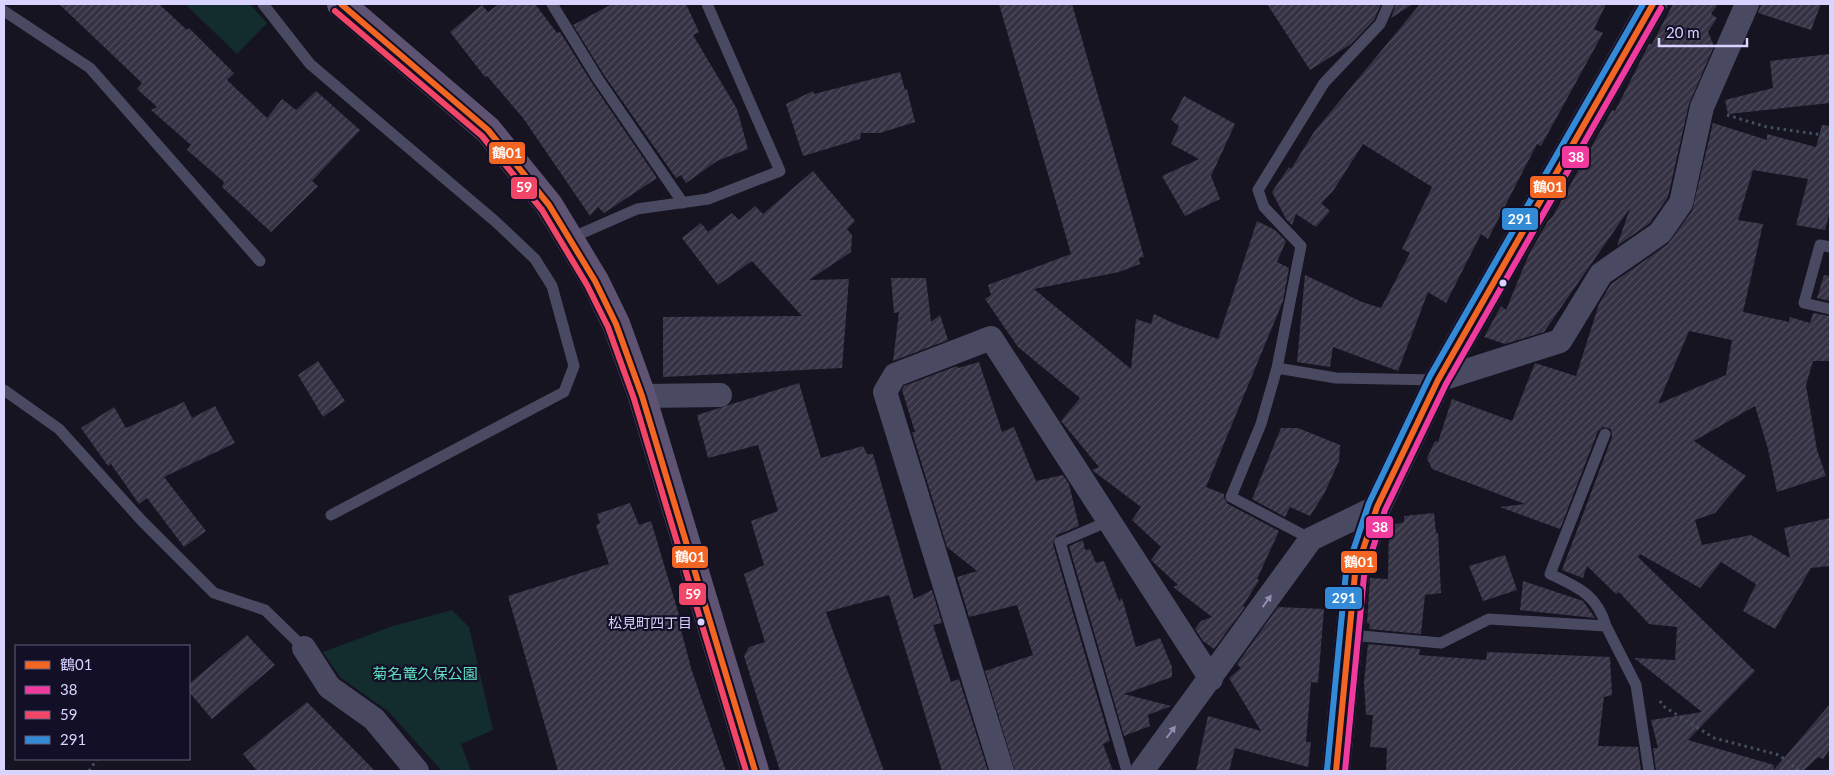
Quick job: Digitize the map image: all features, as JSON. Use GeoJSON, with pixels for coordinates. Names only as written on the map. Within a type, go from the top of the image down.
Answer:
{"type":"FeatureCollection","features":[{"type":"Feature","properties":{"kind":"main road"},"geometry":{"type":"LineString","coordinates":[[342,4],[488,130],[525,173],[571,238],[595,281],[616,324],[642,396],[755,771]]}},
{"type":"Feature","properties":{"kind":"main road"},"geometry":{"type":"LineString","coordinates":[[1336,771],[1355,574],[1377,507],[1438,380],[1653,4]]}},
{"type":"Feature","properties":{"kind":"street"},"geometry":{"type":"LineString","coordinates":[[1438,380],[1560,341],[1601,274],[1660,233],[1682,203],[1702,107],[1747,4]]}},
{"type":"Feature","properties":{"kind":"street"},"geometry":{"type":"LineString","coordinates":[[1002,771],[886,392],[895,375],[991,338],[1211,679]]}},
{"type":"Feature","properties":{"kind":"street"},"geometry":{"type":"LineString","coordinates":[[642,396],[720,395]]}},
{"type":"Feature","properties":{"kind":"street"},"geometry":{"type":"LineString","coordinates":[[1142,771],[1211,679],[1311,539],[1377,507]]}},
{"type":"Feature","properties":{"kind":"street"},"geometry":{"type":"LineString","coordinates":[[304,648],[329,687],[374,719],[417,771]]}},
{"type":"Feature","properties":{"kind":"lane"},"geometry":{"type":"LineString","coordinates":[[263,4],[310,64],[496,222],[535,260],[552,286],[574,366],[564,392],[331,515]]}},
{"type":"Feature","properties":{"kind":"lane"},"geometry":{"type":"LineString","coordinates":[[552,4],[598,79],[683,203]]}},
{"type":"Feature","properties":{"kind":"lane"},"geometry":{"type":"LineString","coordinates":[[571,238],[637,209],[708,199],[780,171],[707,4]]}},
{"type":"Feature","properties":{"kind":"lane"},"geometry":{"type":"LineString","coordinates":[[1311,539],[1231,496],[1261,424],[1277,368],[1301,246],[1264,208],[1258,190],[1324,83],[1380,24],[1389,4]]}},
{"type":"Feature","properties":{"kind":"lane"},"geometry":{"type":"LineString","coordinates":[[4,11],[90,68],[260,261]]}},
{"type":"Feature","properties":{"kind":"lane"},"geometry":{"type":"LineString","coordinates":[[1830,247],[1820,245],[1804,303],[1830,309]]}},
{"type":"Feature","properties":{"kind":"lane"},"geometry":{"type":"LineString","coordinates":[[1277,368],[1336,378],[1438,380]]}},
{"type":"Feature","properties":{"kind":"lane"},"geometry":{"type":"LineString","coordinates":[[4,390],[59,429],[142,521],[214,593],[265,610],[304,648]]}},
{"type":"Feature","properties":{"kind":"lane"},"geometry":{"type":"LineString","coordinates":[[1605,434],[1550,574],[1585,591],[1602,611],[1606,626],[1636,685],[1649,771]]}},
{"type":"Feature","properties":{"kind":"lane"},"geometry":{"type":"LineString","coordinates":[[1109,521],[1060,542],[1126,771]]}},
{"type":"Feature","properties":{"kind":"lane"},"geometry":{"type":"LineString","coordinates":[[1349,635],[1441,643],[1489,619],[1606,626]]}},
{"type":"Feature","properties":{"kind":"path"},"geometry":{"type":"LineString","coordinates":[[1702,107],[1767,127],[1830,136]]}},
{"type":"Feature","properties":{"kind":"path"},"geometry":{"type":"LineString","coordinates":[[1658,699],[1663,706],[1714,738],[1779,755],[1799,771]]}},
{"type":"Feature","properties":{"kind":"path"},"geometry":{"type":"LineString","coordinates":[[89,771],[96,760]]}},
{"type":"Feature","properties":{"kind":"green space"},"geometry":{"type":"Polygon","coordinates":[[[185,4],[250,4],[267,23],[237,54],[185,4]]]}},
{"type":"Feature","properties":{"kind":"green space","name":"菊名篭久保公園"},"geometry":{"type":"Polygon","coordinates":[[[452,610],[469,627],[493,730],[461,744],[471,771],[442,771],[389,712],[340,677],[323,652],[393,626],[452,610]]]}},
{"type":"Feature","properties":{"kind":"building"},"geometry":{"type":"Polygon","coordinates":[[[59,4],[159,4],[187,30],[189,28],[234,73],[227,80],[267,118],[282,99],[296,110],[316,91],[360,130],[312,181],[318,186],[271,232],[222,187],[224,182],[187,150],[191,145],[151,110],[157,107],[137,89],[142,83],[59,4]]]}},
{"type":"Feature","properties":{"kind":"building"},"geometry":{"type":"Polygon","coordinates":[[[499,4],[535,4],[557,33],[560,32],[592,83],[657,178],[604,213],[598,207],[590,216],[523,118],[487,76],[485,77],[450,32],[482,5],[488,12],[499,4]]]}},
{"type":"Feature","properties":{"kind":"building"},"geometry":{"type":"Polygon","coordinates":[[[612,4],[686,4],[699,32],[693,35],[737,109],[748,149],[717,161],[686,183],[681,175],[676,178],[604,75],[573,25],[612,4]]]}},
{"type":"Feature","properties":{"kind":"building"},"geometry":{"type":"Polygon","coordinates":[[[999,4],[1072,4],[1144,257],[1139,258],[1140,264],[1119,272],[1034,289],[1131,369],[1136,319],[1151,324],[1154,314],[1218,339],[1257,221],[1275,230],[1286,241],[1277,262],[1289,268],[1283,301],[1206,487],[1224,494],[1228,504],[1279,531],[1257,579],[1259,580],[1243,606],[1245,607],[1214,649],[1203,641],[1195,629],[1201,621],[1212,617],[1173,587],[1178,585],[1151,560],[1161,547],[1132,520],[1141,507],[1092,470],[1099,467],[1061,421],[1080,398],[1018,347],[985,299],[991,295],[988,285],[1071,254],[999,4]]]}},
{"type":"Feature","properties":{"kind":"building"},"geometry":{"type":"Polygon","coordinates":[[[1267,4],[1381,4],[1374,20],[1351,44],[1310,70],[1267,4]]]}},
{"type":"Feature","properties":{"kind":"building"},"geometry":{"type":"Polygon","coordinates":[[[1396,4],[1413,4],[1391,18],[1396,4]]]}},
{"type":"Feature","properties":{"kind":"building"},"geometry":{"type":"Polygon","coordinates":[[[1420,4],[1606,4],[1594,29],[1603,33],[1541,146],[1537,144],[1488,239],[1481,234],[1446,303],[1428,292],[1398,371],[1333,347],[1330,367],[1297,362],[1305,275],[1362,302],[1381,308],[1410,253],[1402,249],[1432,187],[1363,144],[1333,191],[1321,203],[1330,211],[1316,227],[1296,214],[1292,225],[1286,219],[1272,192],[1289,167],[1291,169],[1314,132],[1420,4]]]}},
{"type":"Feature","properties":{"kind":"building"},"geometry":{"type":"Polygon","coordinates":[[[1673,4],[1718,4],[1711,14],[1717,18],[1708,32],[1714,46],[1689,104],[1668,197],[1650,223],[1617,246],[1630,208],[1544,332],[1505,344],[1484,337],[1501,306],[1506,310],[1529,254],[1548,221],[1553,216],[1612,110],[1615,111],[1649,44],[1652,44],[1673,4]]]}},
{"type":"Feature","properties":{"kind":"building"},"geometry":{"type":"Polygon","coordinates":[[[1761,4],[1821,4],[1811,30],[1758,13],[1761,4]]]}},
{"type":"Feature","properties":{"kind":"building"},"geometry":{"type":"Polygon","coordinates":[[[1830,54],[1830,103],[1728,114],[1725,100],[1773,88],[1770,61],[1830,54]]]}},
{"type":"Feature","properties":{"kind":"building"},"geometry":{"type":"Polygon","coordinates":[[[900,72],[905,90],[907,89],[915,122],[880,133],[861,133],[860,139],[803,156],[786,104],[813,91],[814,94],[900,72]]]}},
{"type":"Feature","properties":{"kind":"building"},"geometry":{"type":"Polygon","coordinates":[[[1184,96],[1235,124],[1211,176],[1220,199],[1185,216],[1162,176],[1199,159],[1171,144],[1179,126],[1171,120],[1184,96]]]}},
{"type":"Feature","properties":{"kind":"building"},"geometry":{"type":"Polygon","coordinates":[[[1713,123],[1767,140],[1767,134],[1816,147],[1822,125],[1830,126],[1830,211],[1825,230],[1796,225],[1808,179],[1753,170],[1738,220],[1763,224],[1743,312],[1789,322],[1790,317],[1810,323],[1813,313],[1830,316],[1830,361],[1813,361],[1806,385],[1817,450],[1826,476],[1777,492],[1768,449],[1755,406],[1694,441],[1746,476],[1715,513],[1695,520],[1702,545],[1751,535],[1790,558],[1784,528],[1830,518],[1830,566],[1811,568],[1775,629],[1743,611],[1756,584],[1721,562],[1700,588],[1640,554],[1638,557],[1755,671],[1688,740],[1774,765],[1773,771],[1656,771],[1653,748],[1658,748],[1651,720],[1702,712],[1634,658],[1675,660],[1677,627],[1649,624],[1619,592],[1616,594],[1587,566],[1583,578],[1562,570],[1612,437],[1611,429],[1603,427],[1598,431],[1560,529],[1500,507],[1525,504],[1432,469],[1427,458],[1435,441],[1438,442],[1452,399],[1512,421],[1535,363],[1576,376],[1599,304],[1611,284],[1668,244],[1692,211],[1713,123]],[[1689,331],[1658,404],[1726,375],[1732,340],[1689,331]]]}},
{"type":"Feature","properties":{"kind":"building"},"geometry":{"type":"Polygon","coordinates":[[[813,171],[855,221],[847,229],[852,235],[851,252],[809,280],[849,279],[842,368],[663,377],[663,317],[802,316],[752,261],[718,285],[682,238],[701,223],[708,232],[732,213],[739,220],[755,206],[763,214],[813,171]]]}},
{"type":"Feature","properties":{"kind":"building"},"geometry":{"type":"Polygon","coordinates":[[[1824,275],[1830,276],[1830,301],[1817,298],[1824,275]]]}},
{"type":"Feature","properties":{"kind":"building"},"geometry":{"type":"Polygon","coordinates":[[[891,278],[926,278],[931,322],[940,315],[948,340],[893,361],[899,312],[894,313],[891,278]]]}},
{"type":"Feature","properties":{"kind":"building"},"geometry":{"type":"Polygon","coordinates":[[[318,361],[345,401],[323,417],[298,375],[318,361]]]}},
{"type":"Feature","properties":{"kind":"building"},"geometry":{"type":"Polygon","coordinates":[[[979,362],[1002,432],[1014,427],[1036,481],[1063,475],[1069,484],[1079,526],[1057,535],[1053,544],[1110,741],[1103,744],[1113,771],[1015,771],[985,671],[1033,655],[1017,605],[969,617],[957,577],[977,571],[947,547],[912,432],[915,432],[902,390],[904,386],[957,366],[958,368],[979,362]]]}},
{"type":"Feature","properties":{"kind":"building"},"geometry":{"type":"Polygon","coordinates":[[[799,383],[821,458],[863,446],[867,454],[873,454],[914,599],[932,590],[942,623],[933,625],[951,682],[959,679],[988,771],[942,771],[889,595],[826,612],[884,771],[780,771],[744,656],[749,647],[765,642],[744,574],[764,565],[751,521],[778,511],[758,445],[708,458],[697,415],[799,383]]]}},
{"type":"Feature","properties":{"kind":"building"},"geometry":{"type":"Polygon","coordinates":[[[184,402],[192,418],[215,406],[235,443],[164,477],[206,531],[184,547],[147,498],[139,504],[111,464],[108,466],[81,428],[114,407],[126,428],[184,402]]]}},
{"type":"Feature","properties":{"kind":"building"},"geometry":{"type":"Polygon","coordinates":[[[1281,428],[1298,428],[1340,445],[1339,461],[1324,494],[1310,516],[1290,507],[1285,517],[1252,499],[1281,428]]]}},
{"type":"Feature","properties":{"kind":"building"},"geometry":{"type":"Polygon","coordinates":[[[630,503],[639,525],[651,521],[682,625],[680,626],[691,668],[726,771],[558,771],[508,596],[609,564],[596,525],[600,523],[597,514],[630,503]]]}},
{"type":"Feature","properties":{"kind":"building"},"geometry":{"type":"Polygon","coordinates":[[[1434,513],[1436,533],[1438,533],[1441,593],[1425,595],[1421,634],[1369,629],[1370,624],[1367,623],[1370,578],[1388,579],[1389,526],[1404,522],[1404,516],[1434,513]]]}},
{"type":"Feature","properties":{"kind":"building"},"geometry":{"type":"Polygon","coordinates":[[[1083,540],[1085,550],[1090,549],[1096,563],[1104,561],[1119,601],[1122,598],[1136,647],[1160,638],[1172,667],[1172,677],[1124,694],[1171,706],[1148,715],[1150,726],[1124,736],[1069,546],[1083,540]]]}},
{"type":"Feature","properties":{"kind":"building"},"geometry":{"type":"Polygon","coordinates":[[[1505,555],[1517,590],[1483,601],[1469,566],[1505,555]]]}},
{"type":"Feature","properties":{"kind":"building"},"geometry":{"type":"Polygon","coordinates":[[[1523,581],[1583,601],[1595,618],[1520,610],[1523,581]]]}},
{"type":"Feature","properties":{"kind":"building"},"geometry":{"type":"Polygon","coordinates":[[[1278,607],[1324,609],[1318,683],[1311,682],[1306,742],[1311,742],[1308,767],[1235,748],[1229,771],[1196,771],[1208,716],[1261,731],[1229,678],[1241,668],[1237,664],[1278,607]]]}},
{"type":"Feature","properties":{"kind":"building"},"geometry":{"type":"Polygon","coordinates":[[[247,635],[275,665],[212,719],[190,693],[190,683],[247,635]]]}},
{"type":"Feature","properties":{"kind":"building"},"geometry":{"type":"Polygon","coordinates":[[[1368,644],[1420,649],[1419,655],[1486,660],[1487,652],[1610,657],[1612,695],[1604,697],[1598,746],[1638,747],[1641,771],[1386,771],[1387,748],[1370,747],[1373,715],[1366,715],[1364,682],[1368,644]]]}},
{"type":"Feature","properties":{"kind":"building"},"geometry":{"type":"Polygon","coordinates":[[[307,702],[375,771],[257,771],[243,754],[307,702]]]}},
{"type":"Feature","properties":{"kind":"building"},"geometry":{"type":"Polygon","coordinates":[[[1830,704],[1830,749],[1823,759],[1818,757],[1803,771],[1773,771],[1830,704]]]}},
{"type":"Feature","properties":{"kind":"transit line","name":"鶴01"},"geometry":{"type":"LineString","coordinates":[[341,4],[488,130],[549,205],[595,281],[616,324],[642,396],[755,771]]}},
{"type":"Feature","properties":{"kind":"transit line","name":"291"},"geometry":{"type":"LineString","coordinates":[[1327,770],[1346,572],[1369,503],[1430,376],[1643,4]]}},
{"type":"Feature","properties":{"kind":"transit line","name":"鶴01"},"geometry":{"type":"LineString","coordinates":[[1336,771],[1355,574],[1377,507],[1438,380],[1653,4]]}},
{"type":"Feature","properties":{"kind":"transit line","name":"38"},"geometry":{"type":"LineString","coordinates":[[1345,771],[1364,576],[1385,510],[1446,384],[1661,8]]}},
{"type":"Feature","properties":{"kind":"transit line","name":"59"},"geometry":{"type":"LineString","coordinates":[[335,11],[482,136],[542,210],[587,285],[608,327],[634,399],[746,771]]}},
{"type":"Feature","properties":{"kind":"place","name":"松見町四丁目"},"geometry":{"type":"Point","coordinates":[701,622]}}]}
